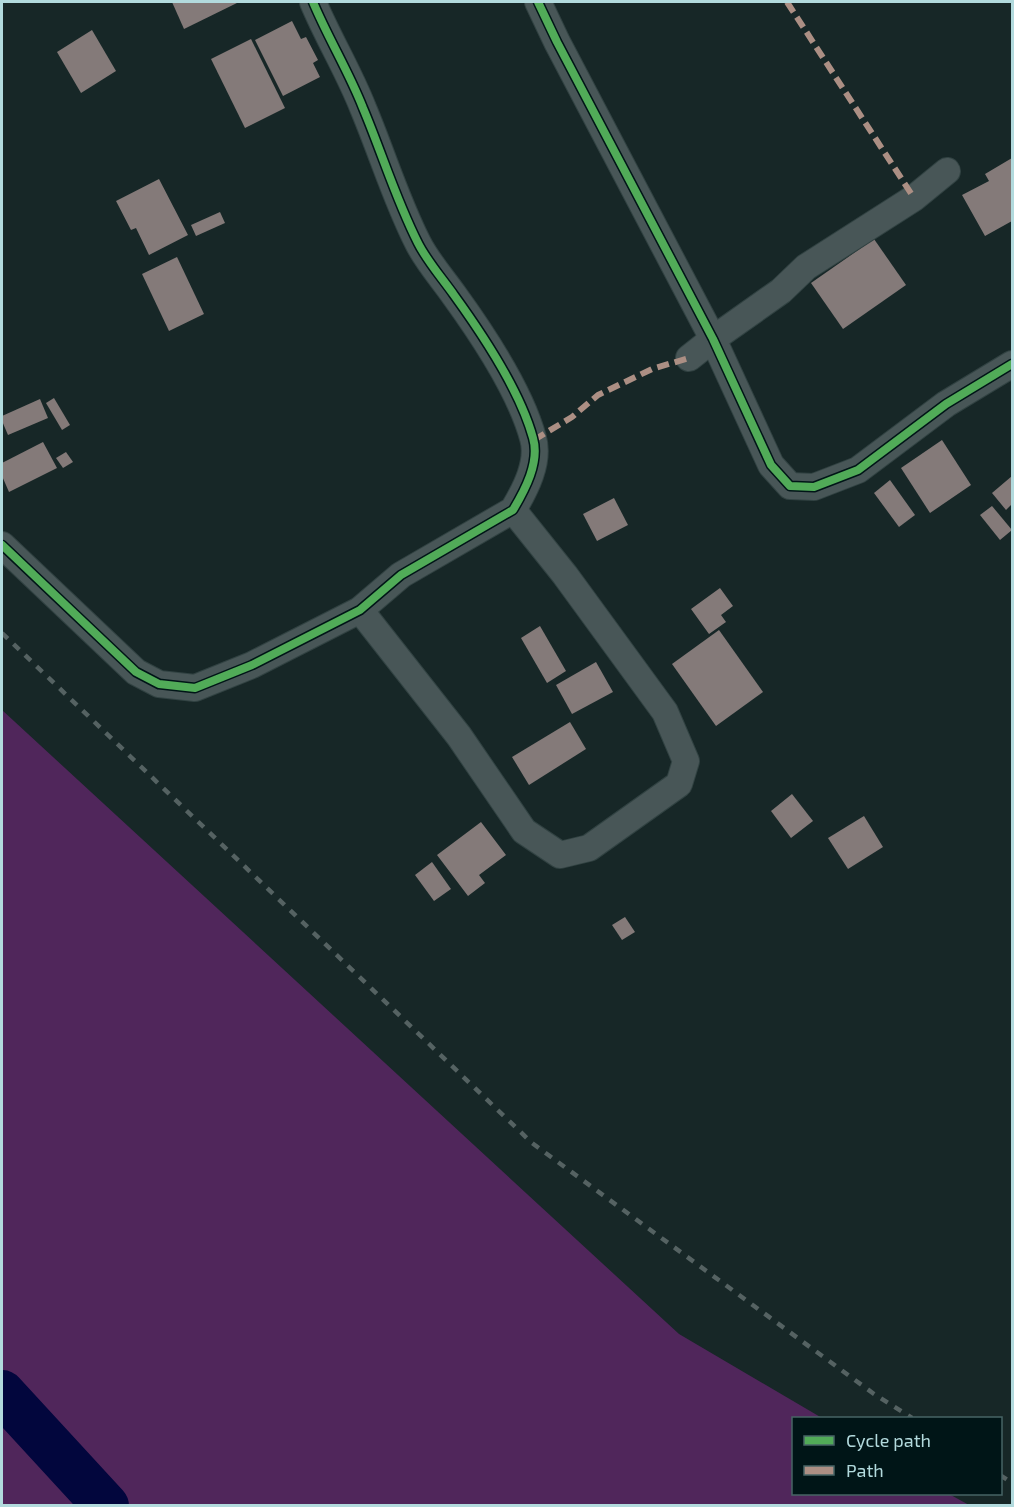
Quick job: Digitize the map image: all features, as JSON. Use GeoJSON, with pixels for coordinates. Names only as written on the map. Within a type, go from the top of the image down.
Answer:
{"type":"FeatureCollection","features":[{"type":"Feature","properties":{"kind":"street"},"geometry":{"type":"LineString","coordinates":[[2,545],[136,672],[159,684],[195,688],[252,665],[360,610],[401,575],[513,510],[523,494],[533,468],[534,440],[505,374],[478,328],[418,245],[363,106],[313,2]]}},
{"type":"Feature","properties":{"kind":"street"},"geometry":{"type":"LineString","coordinates":[[538,2],[713,339],[771,465],[790,486],[814,487],[858,470],[946,404],[1012,364]]}},
{"type":"Feature","properties":{"kind":"street"},"geometry":{"type":"LineString","coordinates":[[689,358],[781,291],[806,267],[914,198],[947,171]]}},
{"type":"Feature","properties":{"kind":"street"},"geometry":{"type":"LineString","coordinates":[[360,610],[459,736],[524,831],[560,855],[590,848],[679,784],[686,761],[665,712],[565,575],[513,510]]}},
{"type":"Feature","properties":{"kind":"shaded area"},"geometry":{"type":"Polygon","coordinates":[[[2,710],[679,1334],[820,1417],[792,1417],[792,1495],[951,1495],[969,1505],[2,1505],[2,710]]]}},
{"type":"Feature","properties":{"kind":"building"},"geometry":{"type":"Polygon","coordinates":[[[172,2],[239,2],[184,29],[172,2]]]}},
{"type":"Feature","properties":{"kind":"building"},"geometry":{"type":"Polygon","coordinates":[[[292,21],[301,39],[306,37],[318,60],[313,63],[320,77],[283,96],[255,40],[292,21]]]}},
{"type":"Feature","properties":{"kind":"building"},"geometry":{"type":"Polygon","coordinates":[[[92,30],[116,71],[81,93],[57,52],[92,30]]]}},
{"type":"Feature","properties":{"kind":"building"},"geometry":{"type":"Polygon","coordinates":[[[251,39],[285,108],[245,128],[211,59],[251,39]]]}},
{"type":"Feature","properties":{"kind":"building"},"geometry":{"type":"Polygon","coordinates":[[[1012,158],[1012,221],[985,236],[962,195],[989,181],[985,174],[1012,158]]]}},
{"type":"Feature","properties":{"kind":"building"},"geometry":{"type":"Polygon","coordinates":[[[159,179],[188,235],[149,255],[136,228],[131,230],[116,201],[159,179]]]}},
{"type":"Feature","properties":{"kind":"building"},"geometry":{"type":"Polygon","coordinates":[[[220,212],[225,223],[196,236],[191,225],[220,212]]]}},
{"type":"Feature","properties":{"kind":"building"},"geometry":{"type":"Polygon","coordinates":[[[874,239],[906,285],[843,329],[811,283],[874,239]]]}},
{"type":"Feature","properties":{"kind":"building"},"geometry":{"type":"Polygon","coordinates":[[[177,257],[204,314],[169,331],[142,274],[177,257]]]}},
{"type":"Feature","properties":{"kind":"building"},"geometry":{"type":"Polygon","coordinates":[[[54,398],[70,425],[62,430],[46,403],[54,398]]]}},
{"type":"Feature","properties":{"kind":"building"},"geometry":{"type":"Polygon","coordinates":[[[40,399],[48,418],[8,435],[2,416],[40,399]]]}},
{"type":"Feature","properties":{"kind":"building"},"geometry":{"type":"Polygon","coordinates":[[[942,440],[971,485],[930,513],[901,468],[942,440]]]}},
{"type":"Feature","properties":{"kind":"building"},"geometry":{"type":"Polygon","coordinates":[[[43,442],[57,468],[9,492],[2,476],[2,463],[43,442]]]}},
{"type":"Feature","properties":{"kind":"building"},"geometry":{"type":"Polygon","coordinates":[[[66,452],[73,462],[63,468],[56,458],[66,452]]]}},
{"type":"Feature","properties":{"kind":"building"},"geometry":{"type":"Polygon","coordinates":[[[1012,476],[1012,504],[1006,510],[992,493],[1012,476]]]}},
{"type":"Feature","properties":{"kind":"building"},"geometry":{"type":"Polygon","coordinates":[[[890,480],[915,515],[899,527],[874,493],[890,480]]]}},
{"type":"Feature","properties":{"kind":"building"},"geometry":{"type":"Polygon","coordinates":[[[614,498],[628,525],[597,541],[583,514],[614,498]]]}},
{"type":"Feature","properties":{"kind":"building"},"geometry":{"type":"Polygon","coordinates":[[[992,506],[1012,530],[1000,540],[980,515],[992,506]]]}},
{"type":"Feature","properties":{"kind":"building"},"geometry":{"type":"Polygon","coordinates":[[[720,588],[733,606],[721,615],[726,622],[709,634],[691,609],[720,588]]]}},
{"type":"Feature","properties":{"kind":"building"},"geometry":{"type":"Polygon","coordinates":[[[540,626],[566,671],[547,683],[521,638],[540,626]]]}},
{"type":"Feature","properties":{"kind":"building"},"geometry":{"type":"Polygon","coordinates":[[[719,630],[763,692],[716,726],[672,664],[719,630]]]}},
{"type":"Feature","properties":{"kind":"building"},"geometry":{"type":"Polygon","coordinates":[[[596,662],[613,692],[572,714],[556,685],[596,662]]]}},
{"type":"Feature","properties":{"kind":"building"},"geometry":{"type":"Polygon","coordinates":[[[570,722],[586,749],[529,785],[512,757],[570,722]]]}},
{"type":"Feature","properties":{"kind":"building"},"geometry":{"type":"Polygon","coordinates":[[[792,794],[813,821],[791,838],[771,811],[792,794]]]}},
{"type":"Feature","properties":{"kind":"building"},"geometry":{"type":"Polygon","coordinates":[[[864,816],[883,847],[848,869],[828,838],[864,816]]]}},
{"type":"Feature","properties":{"kind":"building"},"geometry":{"type":"Polygon","coordinates":[[[481,822],[506,855],[479,875],[485,883],[468,896],[437,855],[481,822]]]}},
{"type":"Feature","properties":{"kind":"building"},"geometry":{"type":"Polygon","coordinates":[[[432,862],[451,889],[434,901],[415,875],[432,862]]]}},
{"type":"Feature","properties":{"kind":"building"},"geometry":{"type":"Polygon","coordinates":[[[625,917],[635,932],[622,940],[612,925],[625,917]]]}},
{"type":"Feature","properties":{"kind":"waterway"},"geometry":{"type":"LineString","coordinates":[[2,1393],[106,1506]]}},
{"type":"Feature","properties":{"kind":"railway"},"geometry":{"type":"LineString","coordinates":[[2,633],[532,1143],[874,1394],[910,1417]]}},
{"type":"Feature","properties":{"kind":"railway"},"geometry":{"type":"LineString","coordinates":[[1002,1476],[1012,1483]]}},
{"type":"Feature","properties":{"kind":"marked path"},"geometry":{"type":"LineString","coordinates":[[787,2],[914,198]]}},
{"type":"Feature","properties":{"kind":"marked path"},"geometry":{"type":"LineString","coordinates":[[534,440],[572,417],[598,395],[652,369],[689,358]]}},
{"type":"Feature","properties":{"kind":"cycle path"},"geometry":{"type":"LineString","coordinates":[[2,545],[136,672],[159,684],[195,688],[252,665],[360,610],[401,575],[513,510],[518,502],[530,476],[535,457],[535,447],[527,420],[510,382],[488,345],[418,243],[357,95],[313,2]]}},
{"type":"Feature","properties":{"kind":"cycle path"},"geometry":{"type":"LineString","coordinates":[[538,2],[713,339],[771,465],[790,486],[814,487],[858,470],[946,404],[1012,364]]}}]}
